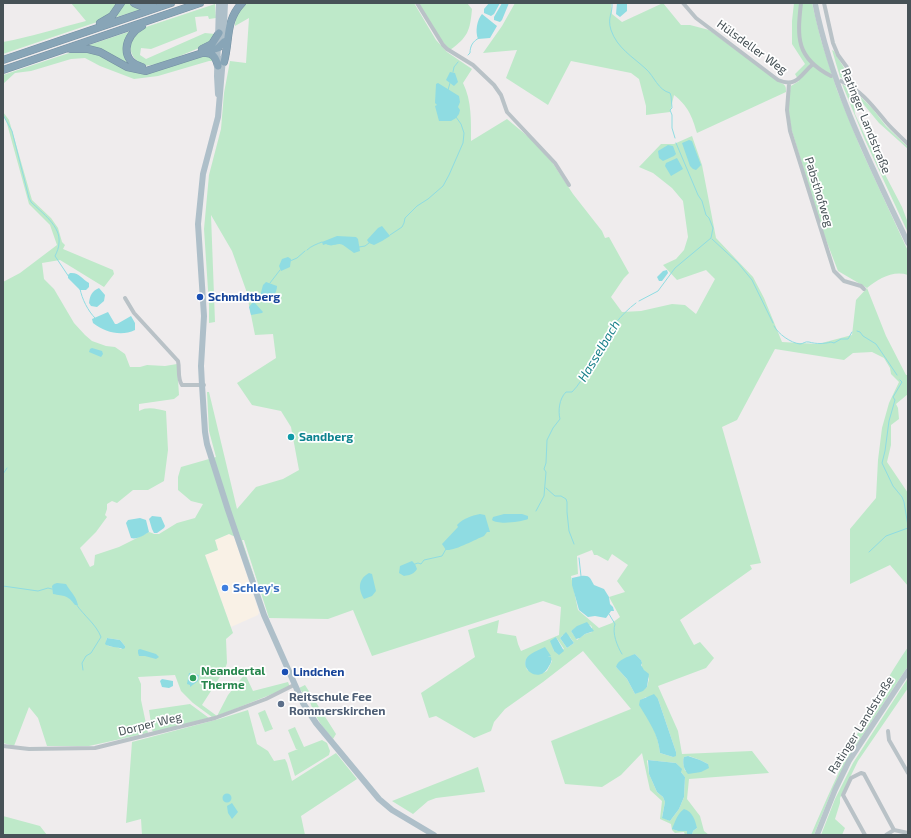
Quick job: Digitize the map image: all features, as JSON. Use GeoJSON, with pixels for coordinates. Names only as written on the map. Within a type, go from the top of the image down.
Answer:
{"type":"FeatureCollection","features":[{"type":"Feature","properties":{"kind":"highway"},"geometry":{"type":"LineString","coordinates":[[76,36],[80,31],[104,22],[110,18],[116,12],[121,3]]}},
{"type":"Feature","properties":{"kind":"highway"},"geometry":{"type":"LineString","coordinates":[[134,3],[143,7],[168,4]]}},
{"type":"Feature","properties":{"kind":"highway"},"geometry":{"type":"LineString","coordinates":[[3,70],[200,3]]}},
{"type":"Feature","properties":{"kind":"highway"},"geometry":{"type":"LineString","coordinates":[[221,64],[232,16],[242,3]]}},
{"type":"Feature","properties":{"kind":"highway"},"geometry":{"type":"LineString","coordinates":[[3,60],[168,4]]}},
{"type":"Feature","properties":{"kind":"highway"},"geometry":{"type":"LineString","coordinates":[[167,14],[138,28],[128,38],[126,46],[127,54],[130,60],[136,65],[153,68],[210,46],[216,40],[219,33]]}},
{"type":"Feature","properties":{"kind":"highway"},"geometry":{"type":"LineString","coordinates":[[63,50],[94,50],[127,68],[146,71],[218,48],[224,42]]}},
{"type":"Feature","properties":{"kind":"highway"},"geometry":{"type":"LineString","coordinates":[[204,53],[209,53],[221,64]]}},
{"type":"Feature","properties":{"kind":"main road"},"geometry":{"type":"LineString","coordinates":[[219,3],[218,48],[221,64]]}},
{"type":"Feature","properties":{"kind":"main road"},"geometry":{"type":"LineString","coordinates":[[225,3],[224,42],[217,83],[220,99],[217,123],[203,174],[198,237],[204,316],[201,366],[206,438],[224,498],[264,615],[303,703],[316,723],[374,794],[389,808],[434,835]]}},
{"type":"Feature","properties":{"kind":"main road","name":"Ratinger Landstraße"},"geometry":{"type":"LineString","coordinates":[[815,3],[825,45],[842,96],[866,153],[908,243]]}},
{"type":"Feature","properties":{"kind":"main road","name":"Ratinger Landstraße"},"geometry":{"type":"LineString","coordinates":[[817,835],[835,790],[849,762],[908,671]]}},
{"type":"Feature","properties":{"kind":"street"},"geometry":{"type":"LineString","coordinates":[[417,3],[443,45],[473,65],[494,85],[501,95],[507,112],[554,163],[569,185]]}},
{"type":"Feature","properties":{"kind":"street","name":"Hülsdeller Weg"},"geometry":{"type":"LineString","coordinates":[[683,3],[693,15],[705,25],[778,80],[789,84],[796,80],[813,64]]}},
{"type":"Feature","properties":{"kind":"street","name":"Ratinger Landstraße"},"geometry":{"type":"LineString","coordinates":[[800,3],[798,26],[799,36],[804,52],[813,64],[821,71],[831,76]]}},
{"type":"Feature","properties":{"kind":"street","name":"Ratinger Landstraße"},"geometry":{"type":"LineString","coordinates":[[824,3],[833,43],[838,55],[849,70],[850,79],[848,84]]}},
{"type":"Feature","properties":{"kind":"street","name":"Ratinger Landstraße"},"geometry":{"type":"LineString","coordinates":[[841,81],[848,84],[870,102],[891,128],[908,144]]}},
{"type":"Feature","properties":{"kind":"street","name":"Pabsthofweg"},"geometry":{"type":"LineString","coordinates":[[789,84],[787,110],[790,131],[834,271],[844,280],[861,286],[864,289]]}},
{"type":"Feature","properties":{"kind":"street"},"geometry":{"type":"LineString","coordinates":[[125,298],[134,313],[178,361],[180,370],[179,379],[182,385],[203,385]]}},
{"type":"Feature","properties":{"kind":"street","name":"Dorper Weg"},"geometry":{"type":"LineString","coordinates":[[3,746],[29,749],[95,748],[215,718],[266,699],[294,685]]}},
{"type":"Feature","properties":{"kind":"street"},"geometry":{"type":"LineString","coordinates":[[888,731],[889,740],[908,773]]}},
{"type":"Feature","properties":{"kind":"street"},"geometry":{"type":"LineString","coordinates":[[865,835],[843,795],[851,778],[861,773],[864,774],[894,830]]}},
{"type":"Feature","properties":{"kind":"street"},"geometry":{"type":"LineString","coordinates":[[886,835],[894,830],[908,833]]}},
{"type":"Feature","properties":{"kind":"shaded area"},"geometry":{"type":"Polygon","coordinates":[[[229,534],[234,537],[259,612],[258,615],[231,627],[205,555],[218,550],[215,540],[229,534]]]}},
{"type":"Feature","properties":{"kind":"green space"},"geometry":{"type":"Polygon","coordinates":[[[71,3],[118,3],[116,8],[103,20],[3,54],[3,42],[86,21],[71,3]]]}},
{"type":"Feature","properties":{"kind":"green space"},"geometry":{"type":"Polygon","coordinates":[[[122,3],[131,3],[143,9],[110,19],[122,3]]]}},
{"type":"Feature","properties":{"kind":"green space"},"geometry":{"type":"Polygon","coordinates":[[[246,3],[414,3],[436,40],[447,52],[472,69],[463,83],[469,104],[471,141],[507,119],[531,139],[552,162],[573,194],[602,231],[605,238],[609,237],[629,273],[611,297],[622,312],[641,311],[672,304],[685,305],[696,314],[715,279],[706,270],[677,280],[663,265],[676,259],[684,250],[688,237],[683,201],[672,188],[653,173],[639,167],[661,144],[674,144],[692,136],[702,165],[716,238],[753,277],[764,298],[782,342],[818,344],[852,335],[856,300],[867,288],[886,336],[906,375],[908,375],[908,394],[896,404],[899,419],[891,425],[891,445],[887,462],[908,493],[908,586],[890,565],[850,584],[850,529],[876,498],[878,460],[882,428],[889,403],[899,382],[891,374],[890,368],[884,358],[872,352],[853,353],[844,360],[775,349],[737,420],[722,427],[761,563],[750,565],[752,569],[680,620],[694,645],[700,642],[714,658],[706,668],[658,686],[678,731],[682,754],[752,751],[769,773],[689,779],[687,799],[700,816],[704,831],[709,835],[692,835],[693,831],[697,828],[674,826],[673,829],[678,831],[688,831],[687,835],[685,835],[684,832],[675,833],[672,830],[671,824],[660,819],[662,801],[650,790],[642,753],[621,775],[602,787],[565,784],[551,741],[631,709],[583,651],[505,709],[494,722],[491,731],[474,738],[436,716],[429,718],[421,693],[475,657],[468,630],[499,620],[497,633],[516,636],[521,651],[559,635],[561,607],[543,601],[372,656],[353,610],[328,619],[269,618],[244,540],[242,540],[263,603],[240,539],[229,534],[215,540],[218,550],[205,555],[233,633],[226,639],[227,663],[225,669],[202,705],[217,716],[212,717],[193,703],[181,691],[175,675],[138,677],[141,684],[141,700],[148,733],[89,746],[47,746],[38,718],[29,707],[14,746],[3,743],[3,282],[20,273],[57,245],[50,225],[29,204],[3,112],[9,120],[32,200],[51,218],[58,228],[62,242],[65,245],[63,249],[113,270],[114,274],[104,287],[60,260],[42,263],[44,279],[54,289],[74,323],[92,341],[106,346],[115,347],[125,354],[130,367],[147,365],[165,366],[177,364],[179,395],[174,399],[139,404],[139,411],[149,408],[166,411],[168,450],[164,481],[148,490],[133,490],[117,503],[112,501],[107,504],[105,515],[107,517],[96,532],[80,548],[90,567],[94,565],[95,555],[119,547],[149,532],[159,534],[177,523],[195,518],[203,504],[191,501],[178,490],[178,477],[181,467],[216,457],[209,431],[207,392],[209,392],[237,509],[256,487],[283,479],[299,470],[291,427],[281,411],[252,405],[237,383],[276,358],[273,334],[255,335],[246,290],[232,251],[211,215],[215,322],[209,323],[204,229],[209,175],[221,129],[224,93],[230,61],[246,63],[249,18],[235,26],[238,13],[241,7],[246,3]],[[592,550],[577,556],[578,574],[571,576],[578,610],[599,628],[612,623],[620,617],[609,597],[625,592],[617,581],[628,565],[612,554],[608,561],[594,555],[592,550]],[[580,625],[571,631],[577,640],[585,634],[592,632],[592,627],[590,625],[580,625]],[[563,635],[560,638],[567,648],[574,643],[570,637],[563,635]],[[556,637],[553,648],[554,651],[564,649],[556,637]],[[107,638],[106,641],[108,646],[121,649],[125,646],[120,640],[107,638]],[[635,654],[616,667],[627,679],[635,694],[647,687],[649,679],[642,668],[641,660],[635,654]],[[550,656],[526,660],[525,663],[527,670],[543,673],[547,671],[552,661],[548,657],[550,656]],[[646,697],[641,700],[650,720],[660,753],[673,757],[676,752],[658,699],[646,697]],[[689,756],[684,757],[683,762],[685,771],[708,764],[689,756]],[[647,761],[649,774],[657,792],[663,797],[665,802],[662,817],[670,821],[679,809],[684,797],[685,777],[676,763],[647,761]]]}},
{"type":"Feature","properties":{"kind":"green space"},"geometry":{"type":"Polygon","coordinates":[[[418,3],[467,3],[472,9],[467,33],[461,41],[450,50],[439,38],[418,3]]]}},
{"type":"Feature","properties":{"kind":"green space"},"geometry":{"type":"Polygon","coordinates":[[[515,3],[611,3],[612,14],[622,22],[663,3],[681,25],[690,25],[709,30],[784,85],[786,87],[786,92],[697,133],[689,112],[683,103],[674,95],[670,112],[646,115],[646,106],[639,79],[631,73],[571,61],[548,105],[506,78],[517,50],[483,53],[502,26],[515,3]]]}},
{"type":"Feature","properties":{"kind":"green space"},"geometry":{"type":"Polygon","coordinates":[[[794,3],[812,3],[821,40],[837,90],[861,149],[908,251],[908,275],[897,274],[886,276],[867,288],[838,271],[823,232],[791,128],[789,96],[791,86],[799,81],[795,74],[805,64],[792,44],[794,3]]]}},
{"type":"Feature","properties":{"kind":"green space"},"geometry":{"type":"Polygon","coordinates":[[[215,4],[216,18],[209,19],[208,16],[195,17],[197,31],[151,49],[141,48],[140,55],[146,59],[205,33],[215,34],[211,43],[163,63],[145,66],[138,62],[131,53],[130,41],[140,29],[215,4]]]}},
{"type":"Feature","properties":{"kind":"green space"},"geometry":{"type":"Polygon","coordinates":[[[131,31],[125,42],[124,49],[127,57],[134,66],[83,47],[131,31]]]}},
{"type":"Feature","properties":{"kind":"green space"},"geometry":{"type":"Polygon","coordinates":[[[832,50],[844,67],[848,77],[845,80],[840,77],[832,50]]]}},
{"type":"Feature","properties":{"kind":"green space"},"geometry":{"type":"Polygon","coordinates":[[[81,51],[100,55],[137,72],[205,56],[211,56],[215,61],[209,61],[158,76],[134,79],[100,66],[85,58],[71,59],[31,71],[15,73],[3,84],[3,75],[69,53],[81,51]]]}},
{"type":"Feature","properties":{"kind":"green space"},"geometry":{"type":"Polygon","coordinates":[[[842,84],[861,97],[886,126],[908,147],[908,149],[879,123],[860,100],[853,99],[855,114],[902,207],[908,223],[908,233],[865,140],[842,84]]]}},
{"type":"Feature","properties":{"kind":"green space"},"geometry":{"type":"Polygon","coordinates":[[[908,647],[908,666],[857,744],[831,793],[814,835],[811,835],[832,786],[867,715],[893,669],[908,647]]]}},
{"type":"Feature","properties":{"kind":"green space"},"geometry":{"type":"Polygon","coordinates":[[[245,674],[253,691],[288,682],[290,687],[217,716],[228,695],[245,674]]]}},
{"type":"Feature","properties":{"kind":"green space"},"geometry":{"type":"Polygon","coordinates":[[[908,678],[908,688],[858,761],[840,798],[835,819],[845,828],[842,835],[821,835],[835,799],[853,763],[908,678]]]}},
{"type":"Feature","properties":{"kind":"green space"},"geometry":{"type":"Polygon","coordinates":[[[305,685],[336,734],[333,739],[322,726],[314,713],[310,702],[299,688],[305,685]]]}},
{"type":"Feature","properties":{"kind":"green space"},"geometry":{"type":"Polygon","coordinates":[[[190,704],[209,718],[153,732],[149,710],[190,704]]]}},
{"type":"Feature","properties":{"kind":"green space"},"geometry":{"type":"Polygon","coordinates":[[[248,710],[257,744],[268,751],[274,761],[285,759],[292,781],[336,753],[357,779],[301,816],[305,835],[142,835],[141,819],[126,823],[132,742],[248,710]]]}},
{"type":"Feature","properties":{"kind":"green space"},"geometry":{"type":"Polygon","coordinates":[[[265,710],[273,729],[265,732],[258,713],[265,710]]]}},
{"type":"Feature","properties":{"kind":"green space"},"geometry":{"type":"Polygon","coordinates":[[[295,727],[304,747],[322,740],[327,743],[330,751],[329,755],[295,776],[288,753],[298,749],[296,749],[288,730],[295,727]]]}},
{"type":"Feature","properties":{"kind":"green space"},"geometry":{"type":"Polygon","coordinates":[[[478,767],[485,792],[436,798],[428,801],[413,814],[392,801],[478,767]]]}},
{"type":"Feature","properties":{"kind":"green space"},"geometry":{"type":"Polygon","coordinates":[[[3,816],[40,826],[47,835],[3,835],[3,816]]]}},
{"type":"Feature","properties":{"kind":"water"},"geometry":{"type":"Polygon","coordinates":[[[489,3],[500,3],[494,14],[491,16],[484,13],[484,9],[489,3]]]}},
{"type":"Feature","properties":{"kind":"water"},"geometry":{"type":"Polygon","coordinates":[[[502,3],[509,3],[500,22],[494,20],[494,17],[502,3]]]}},
{"type":"Feature","properties":{"kind":"water"},"geometry":{"type":"Polygon","coordinates":[[[617,3],[627,3],[627,11],[620,17],[616,14],[617,3]]]}},
{"type":"Feature","properties":{"kind":"water"},"geometry":{"type":"Polygon","coordinates":[[[482,14],[497,26],[490,38],[478,39],[477,26],[482,14]]]}},
{"type":"Feature","properties":{"kind":"water"},"geometry":{"type":"Polygon","coordinates":[[[450,72],[455,73],[458,82],[454,86],[446,80],[450,72]]]}},
{"type":"Feature","properties":{"kind":"water"},"geometry":{"type":"Polygon","coordinates":[[[438,83],[459,96],[459,114],[451,121],[439,121],[435,106],[437,105],[435,103],[436,84],[438,83]]]}},
{"type":"Feature","properties":{"kind":"water"},"geometry":{"type":"Polygon","coordinates":[[[689,140],[692,141],[701,165],[696,170],[690,166],[682,143],[689,140]]]}},
{"type":"Feature","properties":{"kind":"water"},"geometry":{"type":"Polygon","coordinates":[[[668,145],[673,146],[676,154],[663,161],[659,158],[658,151],[668,145]]]}},
{"type":"Feature","properties":{"kind":"water"},"geometry":{"type":"Polygon","coordinates":[[[677,158],[683,169],[671,176],[665,166],[666,163],[677,158]]]}},
{"type":"Feature","properties":{"kind":"water"},"geometry":{"type":"Polygon","coordinates":[[[382,226],[390,236],[374,245],[369,243],[367,240],[378,228],[382,226]]]}},
{"type":"Feature","properties":{"kind":"water"},"geometry":{"type":"Polygon","coordinates":[[[337,236],[356,237],[358,239],[360,251],[354,253],[341,244],[323,245],[322,242],[337,236]]]}},
{"type":"Feature","properties":{"kind":"water"},"geometry":{"type":"Polygon","coordinates":[[[288,257],[291,259],[290,267],[281,271],[279,266],[282,259],[288,257]]]}},
{"type":"Feature","properties":{"kind":"water"},"geometry":{"type":"Polygon","coordinates":[[[667,270],[668,273],[662,281],[659,281],[657,277],[663,271],[667,270]]]}},
{"type":"Feature","properties":{"kind":"water"},"geometry":{"type":"Polygon","coordinates":[[[70,273],[80,276],[89,283],[89,287],[86,290],[80,290],[68,278],[70,273]]]}},
{"type":"Feature","properties":{"kind":"water"},"geometry":{"type":"Polygon","coordinates":[[[266,282],[277,286],[274,296],[266,303],[259,300],[263,285],[266,282]]]}},
{"type":"Feature","properties":{"kind":"water"},"geometry":{"type":"Polygon","coordinates":[[[99,288],[105,295],[104,301],[97,307],[91,306],[89,303],[91,296],[95,290],[99,288]]]}},
{"type":"Feature","properties":{"kind":"water"},"geometry":{"type":"Polygon","coordinates":[[[253,302],[263,312],[262,313],[251,315],[249,307],[253,302]]]}},
{"type":"Feature","properties":{"kind":"water"},"geometry":{"type":"Polygon","coordinates":[[[108,312],[115,324],[131,316],[135,323],[135,330],[124,333],[113,332],[103,329],[93,323],[92,319],[108,312]]]}},
{"type":"Feature","properties":{"kind":"water"},"geometry":{"type":"Polygon","coordinates":[[[92,348],[102,351],[103,354],[101,357],[89,352],[92,348]]]}},
{"type":"Feature","properties":{"kind":"water"},"geometry":{"type":"Polygon","coordinates":[[[480,514],[485,515],[490,532],[487,532],[484,536],[460,547],[446,550],[442,544],[458,527],[457,525],[468,518],[480,514]]]}},
{"type":"Feature","properties":{"kind":"water"},"geometry":{"type":"Polygon","coordinates":[[[504,514],[522,514],[528,516],[528,519],[504,523],[495,522],[492,520],[493,517],[504,514]]]}},
{"type":"Feature","properties":{"kind":"water"},"geometry":{"type":"Polygon","coordinates":[[[152,516],[161,517],[165,526],[157,533],[154,533],[149,519],[152,516]]]}},
{"type":"Feature","properties":{"kind":"water"},"geometry":{"type":"Polygon","coordinates":[[[140,518],[146,520],[149,532],[138,538],[131,538],[126,523],[128,520],[140,518]]]}},
{"type":"Feature","properties":{"kind":"water"},"geometry":{"type":"Polygon","coordinates":[[[412,561],[417,569],[415,572],[404,576],[399,573],[400,566],[412,561]]]}},
{"type":"Feature","properties":{"kind":"water"},"geometry":{"type":"Polygon","coordinates":[[[369,573],[372,574],[376,591],[372,596],[364,599],[360,584],[365,575],[369,573]]]}},
{"type":"Feature","properties":{"kind":"water"},"geometry":{"type":"Polygon","coordinates":[[[586,576],[594,585],[604,589],[609,597],[610,604],[614,611],[611,611],[606,618],[595,616],[588,617],[579,610],[572,585],[572,578],[586,576]]]}},
{"type":"Feature","properties":{"kind":"water"},"geometry":{"type":"Polygon","coordinates":[[[57,583],[66,584],[78,605],[75,605],[66,596],[53,594],[52,586],[57,583]]]}},
{"type":"Feature","properties":{"kind":"water"},"geometry":{"type":"Polygon","coordinates":[[[587,622],[594,631],[576,639],[571,631],[577,626],[587,622]]]}},
{"type":"Feature","properties":{"kind":"water"},"geometry":{"type":"Polygon","coordinates":[[[566,632],[574,643],[567,648],[560,638],[566,632]]]}},
{"type":"Feature","properties":{"kind":"water"},"geometry":{"type":"Polygon","coordinates":[[[556,637],[564,651],[559,655],[554,651],[550,641],[556,637]]]}},
{"type":"Feature","properties":{"kind":"water"},"geometry":{"type":"Polygon","coordinates":[[[107,638],[120,640],[125,648],[123,649],[106,645],[107,638]]]}},
{"type":"Feature","properties":{"kind":"water"},"geometry":{"type":"Polygon","coordinates":[[[545,647],[551,656],[548,657],[551,657],[551,663],[545,672],[540,675],[530,672],[525,663],[526,659],[533,653],[545,647]]]}},
{"type":"Feature","properties":{"kind":"water"},"geometry":{"type":"Polygon","coordinates":[[[140,649],[156,654],[159,657],[156,659],[139,656],[138,650],[140,649]]]}},
{"type":"Feature","properties":{"kind":"water"},"geometry":{"type":"Polygon","coordinates":[[[635,654],[641,660],[641,665],[644,670],[649,674],[647,687],[643,691],[635,694],[627,679],[616,667],[621,660],[635,654]]]}},
{"type":"Feature","properties":{"kind":"water","name":"Neandertal Therme"},"geometry":{"type":"Polygon","coordinates":[[[189,673],[199,675],[198,681],[190,687],[190,685],[187,684],[189,673]]]}},
{"type":"Feature","properties":{"kind":"water"},"geometry":{"type":"Polygon","coordinates":[[[162,679],[173,681],[173,686],[169,688],[162,687],[160,681],[162,679]]]}},
{"type":"Feature","properties":{"kind":"water"},"geometry":{"type":"Polygon","coordinates":[[[654,694],[658,699],[676,752],[676,756],[673,757],[660,753],[657,739],[650,722],[639,705],[640,700],[654,694]]]}},
{"type":"Feature","properties":{"kind":"water"},"geometry":{"type":"Polygon","coordinates":[[[688,756],[708,764],[709,768],[701,772],[688,774],[684,768],[683,761],[684,757],[688,756]]]}},
{"type":"Feature","properties":{"kind":"water"},"geometry":{"type":"Polygon","coordinates":[[[648,760],[676,763],[682,769],[681,772],[685,777],[684,797],[679,809],[670,821],[662,818],[665,802],[663,797],[657,792],[649,774],[648,760]]]}},
{"type":"Feature","properties":{"kind":"water"},"geometry":{"type":"Polygon","coordinates":[[[225,794],[229,794],[231,798],[229,802],[225,802],[223,800],[223,796],[225,794]]]}},
{"type":"Feature","properties":{"kind":"water"},"geometry":{"type":"Polygon","coordinates":[[[232,803],[238,812],[232,819],[228,813],[227,806],[232,803]]]}},
{"type":"Feature","properties":{"kind":"water"},"geometry":{"type":"Polygon","coordinates":[[[684,809],[692,814],[697,828],[693,831],[692,835],[687,835],[687,831],[672,829],[678,816],[684,809]]]}},
{"type":"Feature","properties":{"kind":"waterway","name":"Hasselbach"},"geometry":{"type":"LineString","coordinates":[[612,3],[610,26],[617,42],[649,72],[662,89],[670,93],[672,108],[670,110],[675,138]]}},
{"type":"Feature","properties":{"kind":"waterway"},"geometry":{"type":"LineString","coordinates":[[468,55],[472,44],[479,38]]}},
{"type":"Feature","properties":{"kind":"waterway"},"geometry":{"type":"LineString","coordinates":[[453,72],[454,67],[458,62]]}},
{"type":"Feature","properties":{"kind":"waterway"},"geometry":{"type":"LineString","coordinates":[[448,90],[450,83]]}},
{"type":"Feature","properties":{"kind":"waterway"},"geometry":{"type":"LineString","coordinates":[[3,115],[12,131],[29,198],[31,202],[54,225],[59,237],[58,250],[55,256],[69,277]]}},
{"type":"Feature","properties":{"kind":"waterway"},"geometry":{"type":"LineString","coordinates":[[390,235],[402,227],[405,218],[417,206],[443,186],[463,143],[464,133],[461,124],[456,117]]}},
{"type":"Feature","properties":{"kind":"waterway","name":"Hasselbach"},"geometry":{"type":"LineString","coordinates":[[639,301],[658,291],[675,268],[711,238],[713,228],[709,218],[706,215],[702,201],[676,143]]}},
{"type":"Feature","properties":{"kind":"waterway"},"geometry":{"type":"LineString","coordinates":[[712,239],[738,263],[752,280],[773,323]]}},
{"type":"Feature","properties":{"kind":"waterway"},"geometry":{"type":"LineString","coordinates":[[307,250],[322,242]]}},
{"type":"Feature","properties":{"kind":"waterway"},"geometry":{"type":"LineString","coordinates":[[359,247],[365,246],[369,243]]}},
{"type":"Feature","properties":{"kind":"waterway"},"geometry":{"type":"LineString","coordinates":[[290,261],[297,258],[305,251]]}},
{"type":"Feature","properties":{"kind":"waterway"},"geometry":{"type":"LineString","coordinates":[[270,283],[280,270]]}},
{"type":"Feature","properties":{"kind":"waterway"},"geometry":{"type":"LineString","coordinates":[[80,289],[86,305],[95,318]]}},
{"type":"Feature","properties":{"kind":"waterway","name":"Hasselbach"},"geometry":{"type":"LineString","coordinates":[[536,511],[544,496],[546,472],[544,469],[546,463],[547,440],[553,428],[560,419],[560,402],[566,392],[572,392],[577,387],[600,345],[620,318],[636,303]]}},
{"type":"Feature","properties":{"kind":"waterway"},"geometry":{"type":"LineString","coordinates":[[774,326],[785,338],[800,344],[808,342],[834,343],[841,339],[848,339],[852,332]]}},
{"type":"Feature","properties":{"kind":"waterway"},"geometry":{"type":"LineString","coordinates":[[857,331],[876,344],[897,375]]}},
{"type":"Feature","properties":{"kind":"waterway"},"geometry":{"type":"LineString","coordinates":[[900,380],[902,382],[893,397],[895,400],[889,421],[882,463],[893,486],[902,497],[908,526]]}},
{"type":"Feature","properties":{"kind":"waterway"},"geometry":{"type":"LineString","coordinates":[[3,474],[7,468]]}},
{"type":"Feature","properties":{"kind":"waterway","name":"Hasselbach"},"geometry":{"type":"LineString","coordinates":[[546,488],[555,496],[561,496],[566,499],[569,531],[574,544]]}},
{"type":"Feature","properties":{"kind":"waterway"},"geometry":{"type":"LineString","coordinates":[[869,552],[886,536],[908,528]]}},
{"type":"Feature","properties":{"kind":"waterway"},"geometry":{"type":"LineString","coordinates":[[415,564],[421,564],[424,560],[442,556],[446,549]]}},
{"type":"Feature","properties":{"kind":"waterway","name":"Hasselbach"},"geometry":{"type":"LineString","coordinates":[[579,558],[581,576]]}},
{"type":"Feature","properties":{"kind":"waterway"},"geometry":{"type":"LineString","coordinates":[[3,586],[38,591],[48,588],[52,589]]}},
{"type":"Feature","properties":{"kind":"waterway"},"geometry":{"type":"LineString","coordinates":[[76,604],[96,628],[101,637],[91,653],[86,656],[82,663],[83,670]]}},
{"type":"Feature","properties":{"kind":"waterway","name":"Hasselbach"},"geometry":{"type":"LineString","coordinates":[[609,614],[615,624],[614,631],[618,647],[622,654]]}},
{"type":"Feature","properties":{"kind":"place","name":"Schmidtberg"},"geometry":{"type":"Point","coordinates":[200,297]}},
{"type":"Feature","properties":{"kind":"place","name":"Sandberg"},"geometry":{"type":"Point","coordinates":[291,437]}},
{"type":"Feature","properties":{"kind":"place","name":"Schley's"},"geometry":{"type":"Point","coordinates":[225,588]}},
{"type":"Feature","properties":{"kind":"place","name":"Lindchen"},"geometry":{"type":"Point","coordinates":[285,672]}},
{"type":"Feature","properties":{"kind":"place","name":"Neandertal Therme"},"geometry":{"type":"Point","coordinates":[193,678]}},
{"type":"Feature","properties":{"kind":"place","name":"Reitschule Fee Rommerskirchen"},"geometry":{"type":"Point","coordinates":[281,704]}}]}
